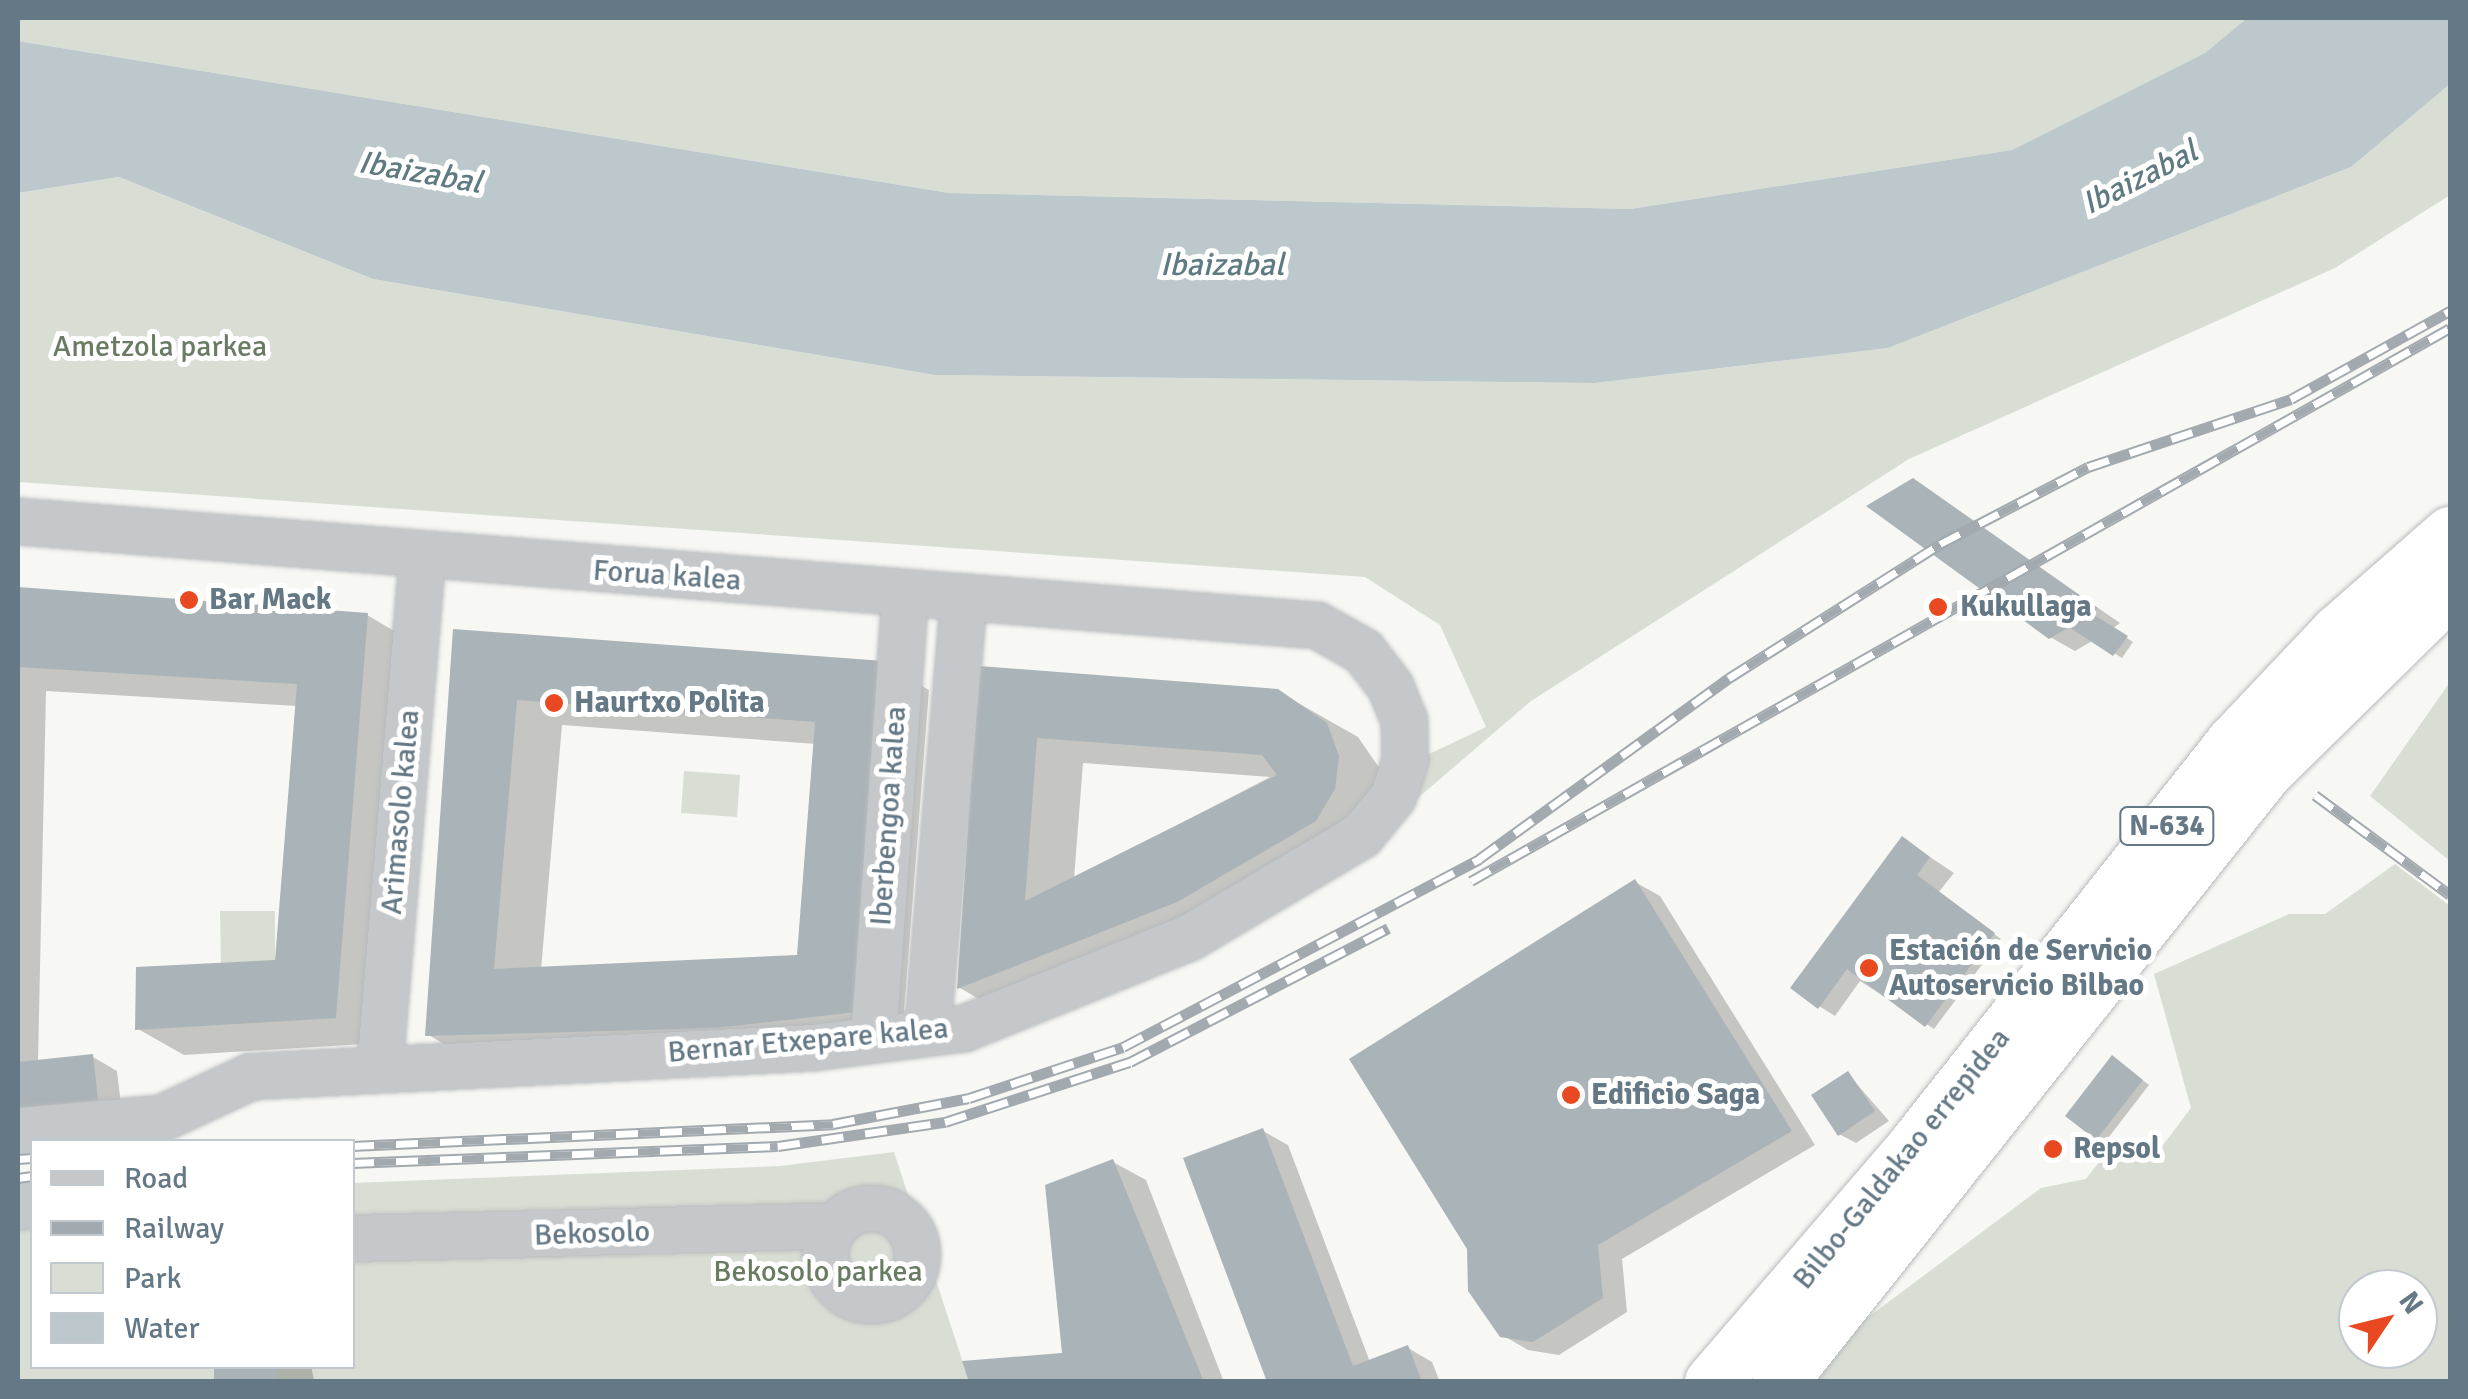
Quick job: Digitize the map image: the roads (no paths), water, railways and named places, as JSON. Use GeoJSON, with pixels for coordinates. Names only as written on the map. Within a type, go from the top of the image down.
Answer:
{"type":"FeatureCollection","features":[{"type":"Feature","properties":{"kind":"highway"},"geometry":{"type":"LineString","coordinates":[[2394,580],[2450,499]]}},
{"type":"Feature","properties":{"kind":"highway","name":"Bilbo-Galdakao errepidea"},"geometry":{"type":"LineString","coordinates":[[1712,1382],[1914,1147],[2233,743],[2394,580],[2450,534]]}},
{"type":"Feature","properties":{"kind":"highway","name":"Bilbo-Galdakao errepidea"},"geometry":{"type":"LineString","coordinates":[[1779,1382],[2265,771],[2450,589]]}},
{"type":"Feature","properties":{"kind":"street","name":"Forua kalea"},"geometry":{"type":"LineString","coordinates":[[18,520],[422,556],[1317,625]]}},
{"type":"Feature","properties":{"kind":"street","name":"Arimasolo kalea"},"geometry":{"type":"LineString","coordinates":[[379,1069],[422,556]]}},
{"type":"Feature","properties":{"kind":"street","name":"Iberbengoa kalea"},"geometry":{"type":"LineString","coordinates":[[873,1040],[905,594]]}},
{"type":"Feature","properties":{"kind":"street","name":"Iberbengoa kalea"},"geometry":{"type":"LineString","coordinates":[[928,1031],[962,598]]}},
{"type":"Feature","properties":{"kind":"street","name":"Bernar Etxepare kalea"},"geometry":{"type":"LineString","coordinates":[[18,1130],[161,1118],[251,1076],[873,1040],[964,1028],[1189,937],[1361,834],[1392,796],[1404,720],[1363,651],[1317,625]]}},
{"type":"Feature","properties":{"kind":"street","name":"Bekosolo"},"geometry":{"type":"LineString","coordinates":[[355,1238],[833,1225]]}},
{"type":"Feature","properties":{"kind":"water","name":"Ibaizabal"},"geometry":{"type":"Polygon","coordinates":[[[2247,18],[2450,18],[2450,84],[2351,167],[1888,348],[1595,383],[935,375],[373,279],[119,177],[18,193],[18,41],[949,193],[1630,209],[2012,150],[2205,53],[2247,18]]]}},
{"type":"Feature","properties":{"kind":"railway"},"geometry":{"type":"LineString","coordinates":[[355,1146],[833,1124],[969,1098],[1123,1047],[1479,859],[1729,678],[1940,544],[2088,467],[2291,399],[2450,311]]}},
{"type":"Feature","properties":{"kind":"railway"},"geometry":{"type":"LineString","coordinates":[[1471,881],[2450,328]]}},
{"type":"Feature","properties":{"kind":"railway"},"geometry":{"type":"LineString","coordinates":[[2315,795],[2450,895]]}},
{"type":"Feature","properties":{"kind":"railway"},"geometry":{"type":"LineString","coordinates":[[355,1163],[778,1146],[945,1122],[1130,1062],[1388,928]]}},
{"type":"Feature","properties":{"kind":"railway"},"geometry":{"type":"LineString","coordinates":[[18,1159],[30,1158]]}},
{"type":"Feature","properties":{"kind":"railway"},"geometry":{"type":"LineString","coordinates":[[18,1178],[30,1176]]}},
{"type":"Feature","properties":{"kind":"place","name":"Bar Mack"},"geometry":{"type":"Point","coordinates":[189,600]}},
{"type":"Feature","properties":{"kind":"place","name":"Kukullaga"},"geometry":{"type":"Point","coordinates":[1938,607]}},
{"type":"Feature","properties":{"kind":"place","name":"Haurtxo Polita"},"geometry":{"type":"Point","coordinates":[554,703]}},
{"type":"Feature","properties":{"kind":"place","name":"Estación de Servicio Autoservicio Bilbao"},"geometry":{"type":"Point","coordinates":[1869,968]}},
{"type":"Feature","properties":{"kind":"place","name":"Edificio Saga"},"geometry":{"type":"Point","coordinates":[1571,1095]}},
{"type":"Feature","properties":{"kind":"place","name":"Repsol"},"geometry":{"type":"Point","coordinates":[2053,1149]}},
{"type":"Feature","properties":{"kind":"park label","name":"Ametzola parkea"},"geometry":{"type":"Point","coordinates":[160,347]}},
{"type":"Feature","properties":{"kind":"park label","name":"Bekosolo parkea"},"geometry":{"type":"Point","coordinates":[818,1272]}}]}
